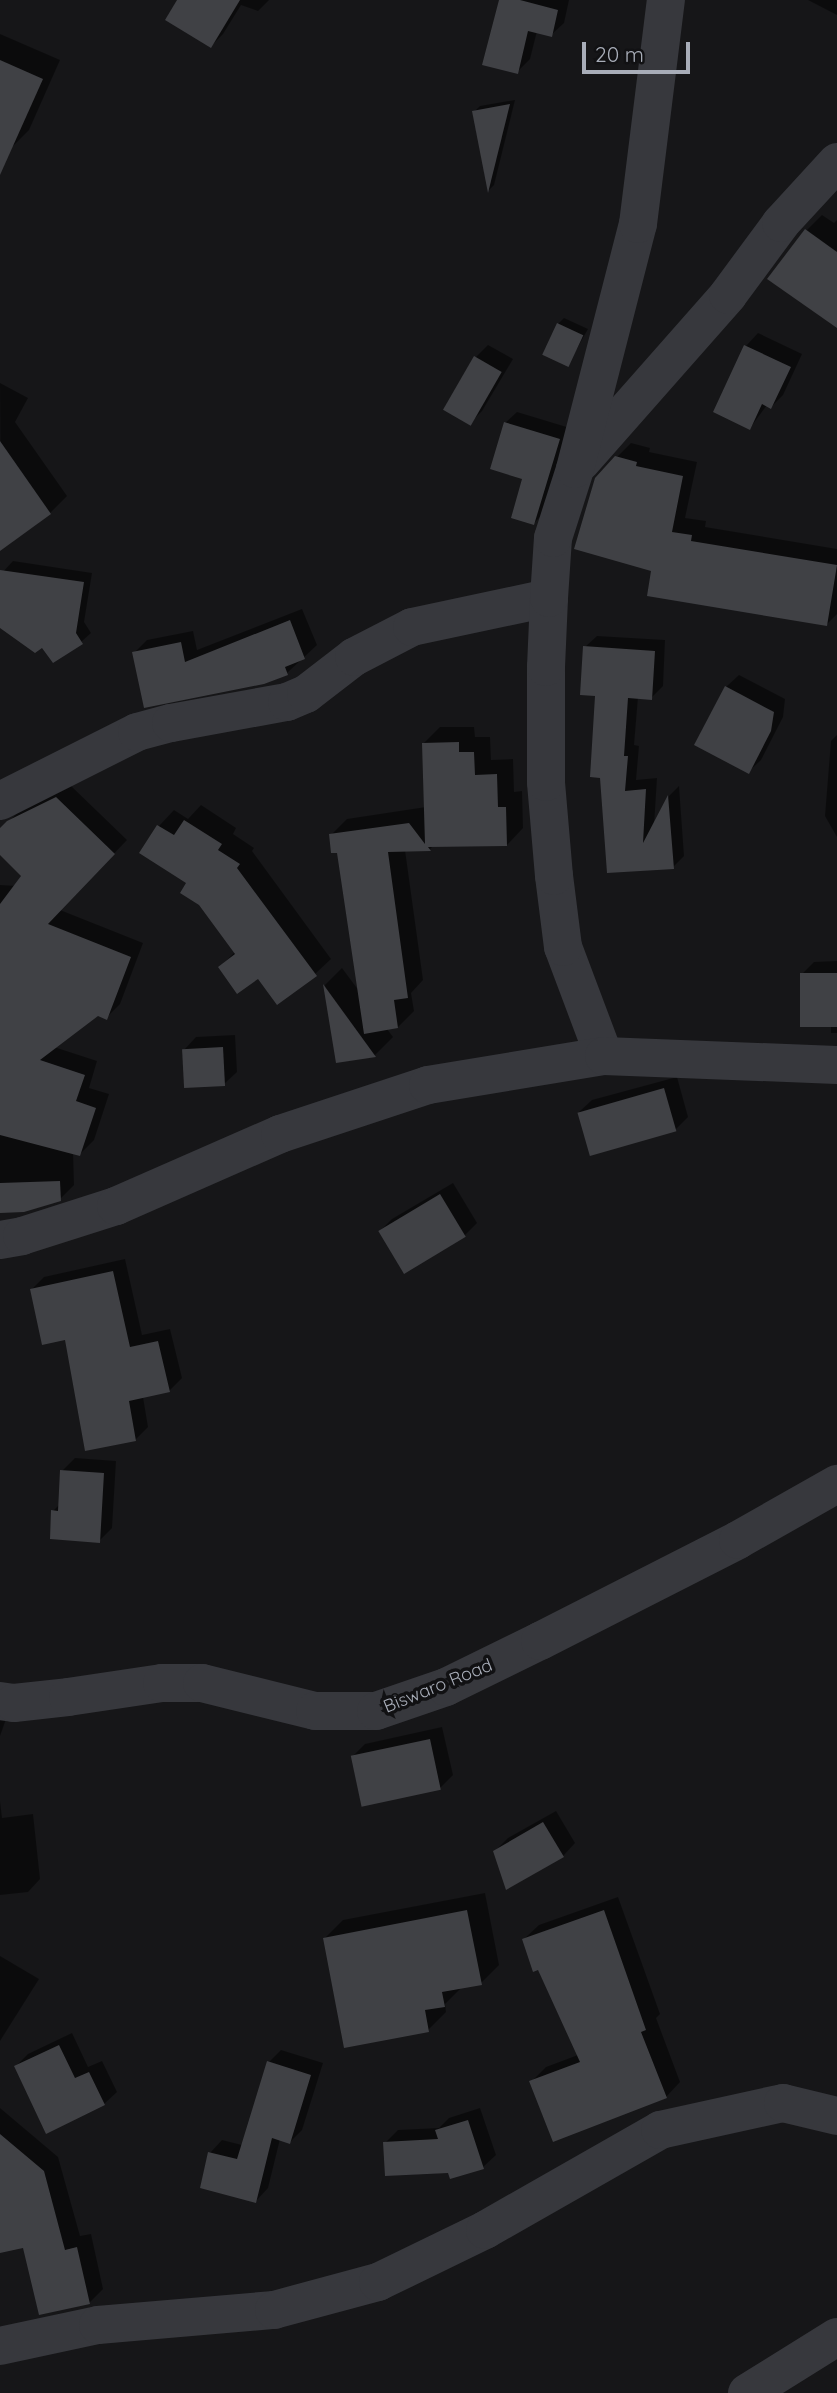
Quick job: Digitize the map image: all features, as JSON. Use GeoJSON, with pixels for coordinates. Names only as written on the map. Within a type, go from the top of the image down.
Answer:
{"type":"FeatureCollection","features":[{"type":"Feature","properties":{"kind":"street"},"geometry":{"type":"LineString","coordinates":[[604,1056],[563,947],[554,876],[547,782],[546,667],[549,598],[553,538],[575,469],[639,224],[666,0]]}},
{"type":"Feature","properties":{"kind":"street"},"geometry":{"type":"LineString","coordinates":[[575,469],[728,295],[781,223],[837,162]]}},
{"type":"Feature","properties":{"kind":"street"},"geometry":{"type":"LineString","coordinates":[[0,801],[137,732],[171,723],[287,702],[306,694],[354,657],[412,627],[549,598]]}},
{"type":"Feature","properties":{"kind":"street"},"geometry":{"type":"LineString","coordinates":[[0,1240],[22,1236],[116,1206],[280,1134],[428,1085],[604,1056],[837,1065]]}},
{"type":"Feature","properties":{"kind":"street","name":"Biswaro Road"},"geometry":{"type":"LineString","coordinates":[[0,1701],[14,1703],[162,1683],[202,1683],[315,1711],[376,1711],[446,1687],[540,1641],[738,1540],[837,1484]]}},
{"type":"Feature","properties":{"kind":"street"},"geometry":{"type":"LineString","coordinates":[[0,2346],[98,2325],[274,2310],[378,2282],[485,2230],[660,2130],[783,2103],[837,2116]]}},
{"type":"Feature","properties":{"kind":"street"},"geometry":{"type":"LineString","coordinates":[[747,2393],[837,2337]]}},
{"type":"Feature","properties":{"kind":"building"},"geometry":{"type":"Polygon","coordinates":[[[177,0],[240,0],[211,48],[165,20],[177,0]]]}},
{"type":"Feature","properties":{"kind":"building"},"geometry":{"type":"Polygon","coordinates":[[[499,0],[520,0],[558,10],[552,37],[528,31],[518,74],[482,65],[499,0]]]}},
{"type":"Feature","properties":{"kind":"building"},"geometry":{"type":"Polygon","coordinates":[[[0,60],[43,79],[0,175],[0,60]]]}},
{"type":"Feature","properties":{"kind":"building"},"geometry":{"type":"Polygon","coordinates":[[[510,104],[488,193],[472,111],[510,104]]]}},
{"type":"Feature","properties":{"kind":"building"},"geometry":{"type":"Polygon","coordinates":[[[805,229],[837,252],[837,328],[767,279],[805,229]]]}},
{"type":"Feature","properties":{"kind":"building"},"geometry":{"type":"Polygon","coordinates":[[[557,323],[583,335],[568,367],[542,355],[557,323]]]}},
{"type":"Feature","properties":{"kind":"building"},"geometry":{"type":"Polygon","coordinates":[[[744,345],[791,367],[771,409],[762,404],[750,430],[713,412],[744,345]]]}},
{"type":"Feature","properties":{"kind":"building"},"geometry":{"type":"Polygon","coordinates":[[[474,356],[502,372],[471,426],[443,410],[474,356]]]}},
{"type":"Feature","properties":{"kind":"building"},"geometry":{"type":"Polygon","coordinates":[[[504,422],[560,439],[534,525],[511,518],[522,479],[490,469],[504,422]]]}},
{"type":"Feature","properties":{"kind":"building"},"geometry":{"type":"Polygon","coordinates":[[[0,441],[51,514],[0,551],[0,441]]]}},
{"type":"Feature","properties":{"kind":"building"},"geometry":{"type":"Polygon","coordinates":[[[615,456],[637,462],[636,466],[683,476],[672,532],[692,535],[691,541],[837,565],[827,626],[647,596],[651,571],[574,549],[595,478],[615,456]]]}},
{"type":"Feature","properties":{"kind":"building"},"geometry":{"type":"Polygon","coordinates":[[[0,570],[84,582],[76,633],[83,644],[53,663],[42,648],[35,653],[0,628],[0,570]]]}},
{"type":"Feature","properties":{"kind":"building"},"geometry":{"type":"Polygon","coordinates":[[[290,620],[305,659],[285,667],[288,675],[264,684],[144,708],[132,652],[181,642],[185,662],[290,620]]]}},
{"type":"Feature","properties":{"kind":"building"},"geometry":{"type":"Polygon","coordinates":[[[583,646],[655,651],[652,700],[628,698],[624,756],[628,756],[625,791],[646,789],[643,843],[668,795],[674,869],[607,873],[600,778],[590,777],[595,696],[580,695],[583,646]]]}},
{"type":"Feature","properties":{"kind":"building"},"geometry":{"type":"Polygon","coordinates":[[[725,686],[774,712],[771,731],[749,774],[694,745],[725,686]]]}},
{"type":"Feature","properties":{"kind":"building"},"geometry":{"type":"Polygon","coordinates":[[[459,742],[459,752],[474,752],[475,775],[497,774],[498,807],[506,807],[507,846],[428,847],[431,851],[388,852],[408,998],[394,1000],[398,1028],[364,1034],[337,853],[331,853],[329,834],[409,823],[425,844],[422,743],[459,742]]]}},
{"type":"Feature","properties":{"kind":"building"},"geometry":{"type":"Polygon","coordinates":[[[56,797],[115,854],[48,924],[131,957],[107,1020],[98,1016],[40,1060],[85,1075],[76,1101],[96,1108],[80,1156],[0,1135],[0,904],[21,876],[0,855],[0,828],[7,821],[56,797]]]}},
{"type":"Feature","properties":{"kind":"building"},"geometry":{"type":"Polygon","coordinates":[[[184,820],[222,844],[218,850],[240,864],[237,868],[317,976],[277,1005],[258,979],[237,994],[218,967],[235,954],[199,905],[180,893],[186,883],[139,853],[157,825],[174,835],[184,820]]]}},
{"type":"Feature","properties":{"kind":"building"},"geometry":{"type":"Polygon","coordinates":[[[800,973],[837,973],[837,1027],[800,1027],[800,973]]]}},
{"type":"Feature","properties":{"kind":"building"},"geometry":{"type":"Polygon","coordinates":[[[323,984],[376,1057],[336,1063],[323,984]]]}},
{"type":"Feature","properties":{"kind":"building"},"geometry":{"type":"Polygon","coordinates":[[[223,1047],[225,1086],[184,1088],[182,1049],[223,1047]]]}},
{"type":"Feature","properties":{"kind":"building"},"geometry":{"type":"Polygon","coordinates":[[[664,1088],[676,1131],[590,1156],[577,1113],[664,1088]]]}},
{"type":"Feature","properties":{"kind":"building"},"geometry":{"type":"Polygon","coordinates":[[[60,1181],[61,1201],[24,1212],[0,1213],[0,1183],[60,1181]]]}},
{"type":"Feature","properties":{"kind":"building"},"geometry":{"type":"Polygon","coordinates":[[[440,1194],[466,1237],[404,1274],[378,1231],[440,1194]]]}},
{"type":"Feature","properties":{"kind":"building"},"geometry":{"type":"Polygon","coordinates":[[[113,1271],[130,1347],[158,1341],[170,1392],[129,1401],[136,1441],[85,1451],[65,1340],[42,1345],[30,1289],[113,1271]]]}},
{"type":"Feature","properties":{"kind":"building"},"geometry":{"type":"Polygon","coordinates":[[[60,1470],[104,1473],[100,1543],[50,1539],[51,1510],[58,1511],[60,1470]]]}},
{"type":"Feature","properties":{"kind":"building"},"geometry":{"type":"Polygon","coordinates":[[[430,1739],[441,1790],[362,1807],[351,1756],[430,1739]]]}},
{"type":"Feature","properties":{"kind":"building"},"geometry":{"type":"Polygon","coordinates":[[[543,1822],[564,1857],[506,1890],[493,1851],[543,1822]]]}},
{"type":"Feature","properties":{"kind":"building"},"geometry":{"type":"Polygon","coordinates":[[[467,1910],[482,1985],[442,1992],[445,2007],[425,2010],[429,2032],[344,2048],[323,1938],[467,1910]]]}},
{"type":"Feature","properties":{"kind":"building"},"geometry":{"type":"Polygon","coordinates":[[[604,1910],[646,2030],[641,2032],[667,2098],[553,2142],[529,2081],[580,2062],[538,1970],[533,1972],[522,1939],[604,1910]]]}},
{"type":"Feature","properties":{"kind":"building"},"geometry":{"type":"Polygon","coordinates":[[[59,2045],[75,2078],[89,2072],[105,2105],[46,2134],[14,2066],[59,2045]]]}},
{"type":"Feature","properties":{"kind":"building"},"geometry":{"type":"Polygon","coordinates":[[[267,2061],[311,2075],[290,2144],[272,2138],[256,2203],[200,2188],[208,2152],[237,2159],[267,2061]]]}},
{"type":"Feature","properties":{"kind":"building"},"geometry":{"type":"Polygon","coordinates":[[[468,2120],[484,2169],[450,2179],[448,2173],[385,2176],[383,2142],[438,2139],[435,2130],[468,2120]]]}},
{"type":"Feature","properties":{"kind":"building"},"geometry":{"type":"Polygon","coordinates":[[[0,2134],[44,2171],[65,2250],[77,2247],[90,2304],[39,2315],[23,2248],[0,2253],[0,2134]]]}}]}
